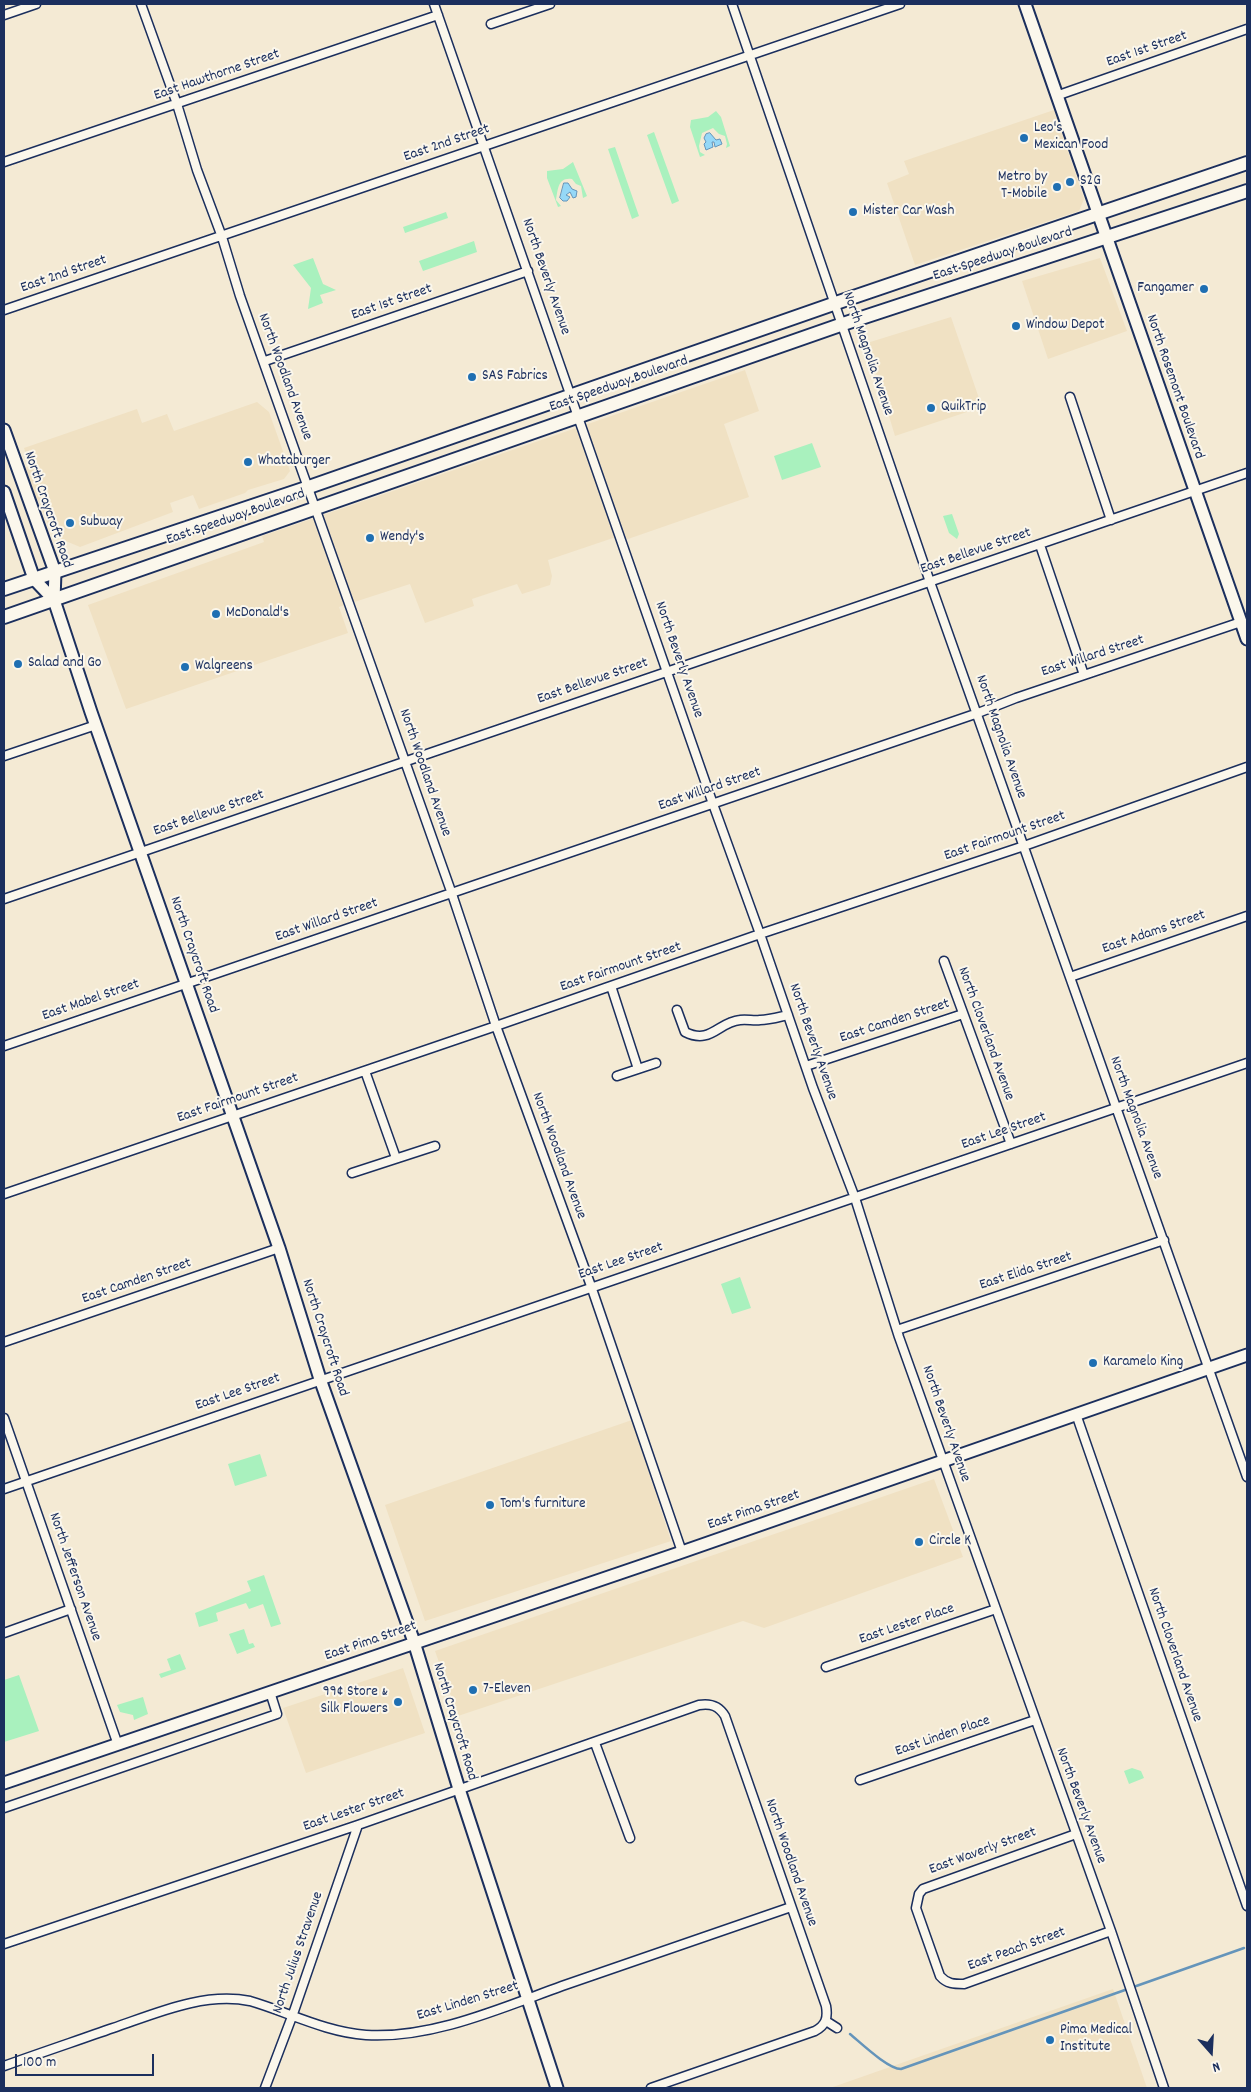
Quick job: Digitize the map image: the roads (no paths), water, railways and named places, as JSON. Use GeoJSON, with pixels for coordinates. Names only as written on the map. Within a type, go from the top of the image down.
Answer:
{"type":"FeatureCollection","features":[{"type":"Feature","properties":{"kind":"main road","name":"East Speedway Boulevard"},"geometry":{"type":"LineString","coordinates":[[4,589],[309,487],[836,303],[1247,163]]}},
{"type":"Feature","properties":{"kind":"main road","name":"East Speedway Boulevard"},"geometry":{"type":"LineString","coordinates":[[4,617],[843,324],[1106,239],[1247,191]]}},
{"type":"Feature","properties":{"kind":"street"},"geometry":{"type":"LineString","coordinates":[[4,15],[36,4]]}},
{"type":"Feature","properties":{"kind":"street","name":"North Woodland Avenue"},"geometry":{"type":"LineString","coordinates":[[141,4],[177,104],[197,170],[222,237],[240,296],[265,361],[452,894],[496,1026],[591,1286],[682,1552]]}},
{"type":"Feature","properties":{"kind":"street","name":"North Beverly Avenue"},"geometry":{"type":"LineString","coordinates":[[434,4],[713,804],[855,1198],[897,1330],[1111,1931],[1164,2088]]}},
{"type":"Feature","properties":{"kind":"street"},"geometry":{"type":"LineString","coordinates":[[491,24],[550,4]]}},
{"type":"Feature","properties":{"kind":"street","name":"North Magnolia Avenue"},"geometry":{"type":"LineString","coordinates":[[732,4],[930,582],[978,713],[1116,1109],[1210,1368],[1247,1477]]}},
{"type":"Feature","properties":{"kind":"street","name":"East 2nd Street"},"geometry":{"type":"LineString","coordinates":[[4,310],[900,4]]}},
{"type":"Feature","properties":{"kind":"street","name":"North Rosemont Boulevard"},"geometry":{"type":"LineString","coordinates":[[1025,4],[1247,639]]}},
{"type":"Feature","properties":{"kind":"street","name":"East Hawthorne Street"},"geometry":{"type":"LineString","coordinates":[[4,162],[438,15]]}},
{"type":"Feature","properties":{"kind":"street","name":"East 1st Street"},"geometry":{"type":"LineString","coordinates":[[1056,96],[1247,29]]}},
{"type":"Feature","properties":{"kind":"street","name":"East 1st Street"},"geometry":{"type":"LineString","coordinates":[[265,361],[528,271]]}},
{"type":"Feature","properties":{"kind":"street"},"geometry":{"type":"LineString","coordinates":[[1070,397],[1111,520]]}},
{"type":"Feature","properties":{"kind":"street","name":"North Craycroft Road"},"geometry":{"type":"LineString","coordinates":[[4,430],[55,572],[54,600],[279,1248],[320,1379],[414,1642],[459,1789],[557,2088]]}},
{"type":"Feature","properties":{"kind":"street","name":"East Bellevue Street"},"geometry":{"type":"LineString","coordinates":[[4,899],[1247,473]]}},
{"type":"Feature","properties":{"kind":"street","name":"North Craycroft Road"},"geometry":{"type":"LineString","coordinates":[[4,492],[34,579],[54,600]]}},
{"type":"Feature","properties":{"kind":"street"},"geometry":{"type":"LineString","coordinates":[[1040,545],[1084,675]]}},
{"type":"Feature","properties":{"kind":"street","name":"East Willard Street"},"geometry":{"type":"LineString","coordinates":[[187,983],[452,894],[1241,622]]}},
{"type":"Feature","properties":{"kind":"street"},"geometry":{"type":"LineString","coordinates":[[4,756],[96,725]]}},
{"type":"Feature","properties":{"kind":"street","name":"East Fairmount Street"},"geometry":{"type":"LineString","coordinates":[[4,1194],[760,934],[1024,846],[1247,767]]}},
{"type":"Feature","properties":{"kind":"street","name":"East Adams Street"},"geometry":{"type":"LineString","coordinates":[[1070,977],[1247,916]]}},
{"type":"Feature","properties":{"kind":"street","name":"North Cloverland Avenue"},"geometry":{"type":"LineString","coordinates":[[944,961],[1011,1144]]}},
{"type":"Feature","properties":{"kind":"street","name":"East Mabel Street"},"geometry":{"type":"LineString","coordinates":[[4,1046],[187,983]]}},
{"type":"Feature","properties":{"kind":"street"},"geometry":{"type":"LineString","coordinates":[[612,986],[638,1069]]}},
{"type":"Feature","properties":{"kind":"street"},"geometry":{"type":"LineString","coordinates":[[677,1010],[685,1032],[694,1036],[717,1032],[737,1020],[762,1020],[788,1015]]}},
{"type":"Feature","properties":{"kind":"street","name":"East Camden Street"},"geometry":{"type":"LineString","coordinates":[[806,1066],[963,1014]]}},
{"type":"Feature","properties":{"kind":"street"},"geometry":{"type":"LineString","coordinates":[[617,1076],[656,1063]]}},
{"type":"Feature","properties":{"kind":"street","name":"East Lee Street"},"geometry":{"type":"LineString","coordinates":[[4,1488],[1247,1063]]}},
{"type":"Feature","properties":{"kind":"street"},"geometry":{"type":"LineString","coordinates":[[365,1071],[396,1158]]}},
{"type":"Feature","properties":{"kind":"street"},"geometry":{"type":"LineString","coordinates":[[352,1172],[435,1146]]}},
{"type":"Feature","properties":{"kind":"street","name":"East Elida Street"},"geometry":{"type":"LineString","coordinates":[[897,1330],[1164,1240]]}},
{"type":"Feature","properties":{"kind":"street","name":"East Camden Street"},"geometry":{"type":"LineString","coordinates":[[4,1342],[279,1248]]}},
{"type":"Feature","properties":{"kind":"street","name":"East Pima Street"},"geometry":{"type":"LineString","coordinates":[[4,1783],[682,1552],[1247,1355]]}},
{"type":"Feature","properties":{"kind":"street","name":"North Cloverland Avenue"},"geometry":{"type":"LineString","coordinates":[[1076,1414],[1247,1906]]}},
{"type":"Feature","properties":{"kind":"street","name":"North Jefferson Avenue"},"geometry":{"type":"LineString","coordinates":[[4,1418],[118,1745]]}},
{"type":"Feature","properties":{"kind":"street"},"geometry":{"type":"LineString","coordinates":[[4,1633],[71,1609]]}},
{"type":"Feature","properties":{"kind":"street","name":"East Lester Place"},"geometry":{"type":"LineString","coordinates":[[826,1667],[996,1609]]}},
{"type":"Feature","properties":{"kind":"street"},"geometry":{"type":"LineString","coordinates":[[4,1808],[277,1714],[270,1692]]}},
{"type":"Feature","properties":{"kind":"street"},"geometry":{"type":"LineString","coordinates":[[714,1705],[720,1698]]}},
{"type":"Feature","properties":{"kind":"street","name":"East Lester Street"},"geometry":{"type":"LineString","coordinates":[[4,1944],[358,1825],[700,1705],[714,1705]]}},
{"type":"Feature","properties":{"kind":"street","name":"North Woodland Avenue"},"geometry":{"type":"LineString","coordinates":[[714,1705],[725,1716],[826,2006],[828,2015],[826,2021]]}},
{"type":"Feature","properties":{"kind":"street","name":"East Linden Place"},"geometry":{"type":"LineString","coordinates":[[860,1780],[1035,1720]]}},
{"type":"Feature","properties":{"kind":"street"},"geometry":{"type":"LineString","coordinates":[[596,1743],[630,1838]]}},
{"type":"Feature","properties":{"kind":"street","name":"North Julius Stravenue"},"geometry":{"type":"LineString","coordinates":[[265,2088],[358,1825]]}},
{"type":"Feature","properties":{"kind":"street","name":"East Waverly Street"},"geometry":{"type":"LineString","coordinates":[[928,1940],[916,1908],[916,1900],[924,1889],[1076,1834]]}},
{"type":"Feature","properties":{"kind":"street","name":"East Linden Street"},"geometry":{"type":"LineString","coordinates":[[4,2066],[173,2008],[201,2001],[240,1999],[268,2006],[332,2029],[384,2035],[408,2034],[441,2027],[791,1907]]}},
{"type":"Feature","properties":{"kind":"street","name":"East Peach Street"},"geometry":{"type":"LineString","coordinates":[[928,1940],[940,1976],[945,1982],[964,1984],[1111,1931]]}},
{"type":"Feature","properties":{"kind":"street"},"geometry":{"type":"LineString","coordinates":[[651,2088],[815,2031],[821,2028],[826,2021],[837,2028]]}},
{"type":"Feature","properties":{"kind":"water"},"geometry":{"type":"Polygon","coordinates":[[[710,133],[716,140],[720,139],[722,144],[715,147],[714,142],[712,142],[713,147],[706,150],[704,138],[706,134],[710,133]]]}},
{"type":"Feature","properties":{"kind":"water"},"geometry":{"type":"Polygon","coordinates":[[[564,183],[568,183],[572,189],[577,191],[576,197],[573,198],[570,192],[566,195],[570,197],[567,201],[563,201],[560,198],[564,183]]]}},
{"type":"Feature","properties":{"kind":"waterway"},"geometry":{"type":"LineString","coordinates":[[850,2034],[889,2065],[901,2069],[1244,1948]]}},
{"type":"Feature","properties":{"kind":"place","name":"Leo's Mexican Food"},"geometry":{"type":"Point","coordinates":[1024,138]}},
{"type":"Feature","properties":{"kind":"place","name":"S2G"},"geometry":{"type":"Point","coordinates":[1070,182]}},
{"type":"Feature","properties":{"kind":"place","name":"Metro by T-Mobile"},"geometry":{"type":"Point","coordinates":[1057,187]}},
{"type":"Feature","properties":{"kind":"place","name":"Mister Car Wash"},"geometry":{"type":"Point","coordinates":[853,212]}},
{"type":"Feature","properties":{"kind":"place","name":"Fangamer"},"geometry":{"type":"Point","coordinates":[1204,289]}},
{"type":"Feature","properties":{"kind":"place","name":"Window Depot"},"geometry":{"type":"Point","coordinates":[1016,326]}},
{"type":"Feature","properties":{"kind":"place","name":"SAS Fabrics"},"geometry":{"type":"Point","coordinates":[472,377]}},
{"type":"Feature","properties":{"kind":"place","name":"QuikTrip"},"geometry":{"type":"Point","coordinates":[931,408]}},
{"type":"Feature","properties":{"kind":"place","name":"Whataburger"},"geometry":{"type":"Point","coordinates":[248,462]}},
{"type":"Feature","properties":{"kind":"place","name":"Subway"},"geometry":{"type":"Point","coordinates":[70,523]}},
{"type":"Feature","properties":{"kind":"place","name":"Wendy's"},"geometry":{"type":"Point","coordinates":[370,538]}},
{"type":"Feature","properties":{"kind":"place","name":"McDonald's"},"geometry":{"type":"Point","coordinates":[216,614]}},
{"type":"Feature","properties":{"kind":"place","name":"Salad and Go"},"geometry":{"type":"Point","coordinates":[18,664]}},
{"type":"Feature","properties":{"kind":"place","name":"Walgreens"},"geometry":{"type":"Point","coordinates":[185,667]}},
{"type":"Feature","properties":{"kind":"place","name":"Karamelo King"},"geometry":{"type":"Point","coordinates":[1093,1363]}},
{"type":"Feature","properties":{"kind":"place","name":"Tom's furniture"},"geometry":{"type":"Point","coordinates":[490,1505]}},
{"type":"Feature","properties":{"kind":"place","name":"Circle K"},"geometry":{"type":"Point","coordinates":[919,1542]}},
{"type":"Feature","properties":{"kind":"place","name":"7-Eleven"},"geometry":{"type":"Point","coordinates":[473,1690]}},
{"type":"Feature","properties":{"kind":"place","name":"99¢ Store & Silk Flowers"},"geometry":{"type":"Point","coordinates":[398,1702]}},
{"type":"Feature","properties":{"kind":"place","name":"Pima Medical Institute"},"geometry":{"type":"Point","coordinates":[1050,2040]}}]}
